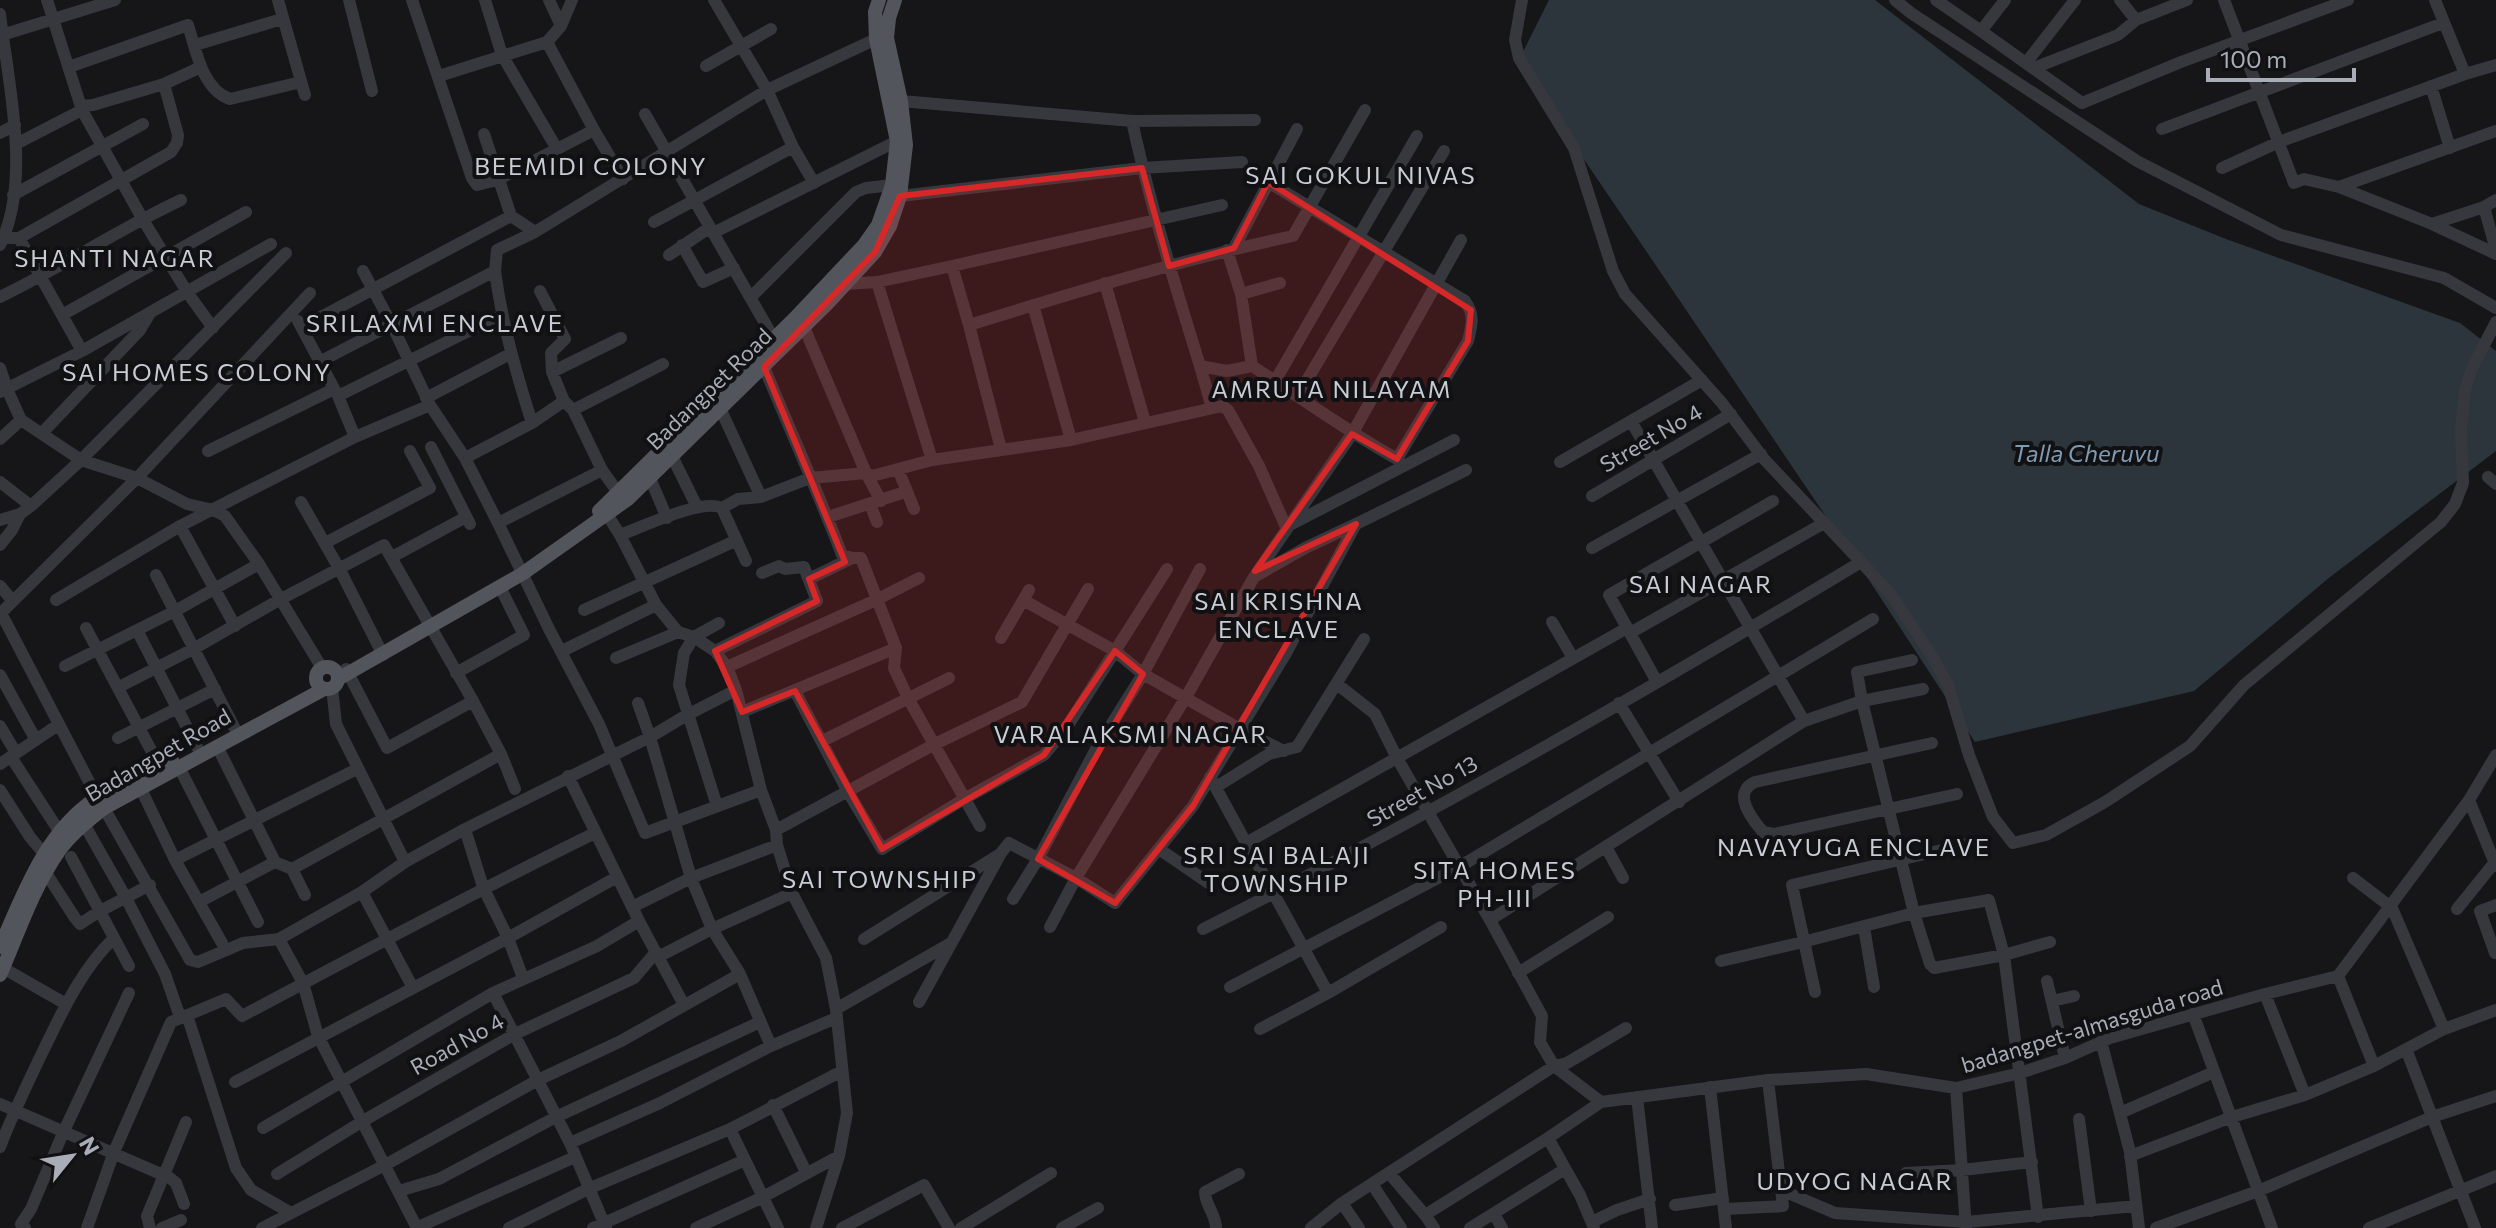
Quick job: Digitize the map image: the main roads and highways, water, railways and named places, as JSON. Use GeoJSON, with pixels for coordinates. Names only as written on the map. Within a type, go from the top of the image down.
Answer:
{"type":"FeatureCollection","features":[{"type":"Feature","properties":{"kind":"main road","name":"Badangpet Road"},"geometry":{"type":"LineString","coordinates":[[606,512],[619,494],[774,339],[799,323],[846,284],[882,241],[906,145],[901,101],[875,12],[879,0]]}},
{"type":"Feature","properties":{"kind":"main road","name":"Badangpet Road"},"geometry":{"type":"LineString","coordinates":[[0,947],[4,933],[45,855],[59,831],[79,811],[141,789],[333,678],[500,587],[650,478],[764,367],[864,245],[896,190],[897,141],[882,38],[895,0]]}},
{"type":"Feature","properties":{"kind":"main road","name":"Badangpet Road"},"geometry":{"type":"LineString","coordinates":[[430,625],[521,571]]}},
{"type":"Feature","properties":{"kind":"main road","name":"Badangpet Road"},"geometry":{"type":"LineString","coordinates":[[2,972],[46,873],[60,850],[100,803],[234,727],[333,678]]}},
{"type":"Feature","properties":{"kind":"water","name":"Talla Cheruvu"},"geometry":{"type":"Polygon","coordinates":[[[1549,0],[1875,0],[2139,204],[2226,239],[2460,323],[2496,351],[2496,451],[2330,577],[2194,691],[1975,742],[1518,62],[1549,0]]]}},
{"type":"Feature","properties":{"kind":"district","name":"BEEMIDI COLONY"},"geometry":{"type":"Point","coordinates":[591,167]}},
{"type":"Feature","properties":{"kind":"district","name":"SAI GOKUL NIVAS"},"geometry":{"type":"Point","coordinates":[1361,176]}},
{"type":"Feature","properties":{"kind":"district","name":"SHANTI NAGAR"},"geometry":{"type":"Point","coordinates":[115,259]}},
{"type":"Feature","properties":{"kind":"district","name":"SRILAXMI ENCLAVE"},"geometry":{"type":"Point","coordinates":[435,324]}},
{"type":"Feature","properties":{"kind":"district","name":"SAI HOMES COLONY"},"geometry":{"type":"Point","coordinates":[197,373]}},
{"type":"Feature","properties":{"kind":"district","name":"AMRUTA NILAYAM"},"geometry":{"type":"Point","coordinates":[1332,390]}},
{"type":"Feature","properties":{"kind":"district","name":"SAI NAGAR"},"geometry":{"type":"Point","coordinates":[1701,585]}},
{"type":"Feature","properties":{"kind":"district","name":"SAI KRISHNA ENCLAVE"},"geometry":{"type":"Point","coordinates":[1279,616]}},
{"type":"Feature","properties":{"kind":"district","name":"VARALAKSMI NAGAR"},"geometry":{"type":"Point","coordinates":[1131,735]}},
{"type":"Feature","properties":{"kind":"district","name":"NAVAYUGA ENCLAVE"},"geometry":{"type":"Point","coordinates":[1854,848]}},
{"type":"Feature","properties":{"kind":"district","name":"SRI SAI BALAJI TOWNSHIP"},"geometry":{"type":"Point","coordinates":[1277,870]}},
{"type":"Feature","properties":{"kind":"district","name":"SAI TOWNSHIP"},"geometry":{"type":"Point","coordinates":[880,880]}},
{"type":"Feature","properties":{"kind":"district","name":"SITA HOMES PH-III"},"geometry":{"type":"Point","coordinates":[1495,885]}},
{"type":"Feature","properties":{"kind":"district","name":"UDYOG NAGAR"},"geometry":{"type":"Point","coordinates":[1855,1182]}}]}
